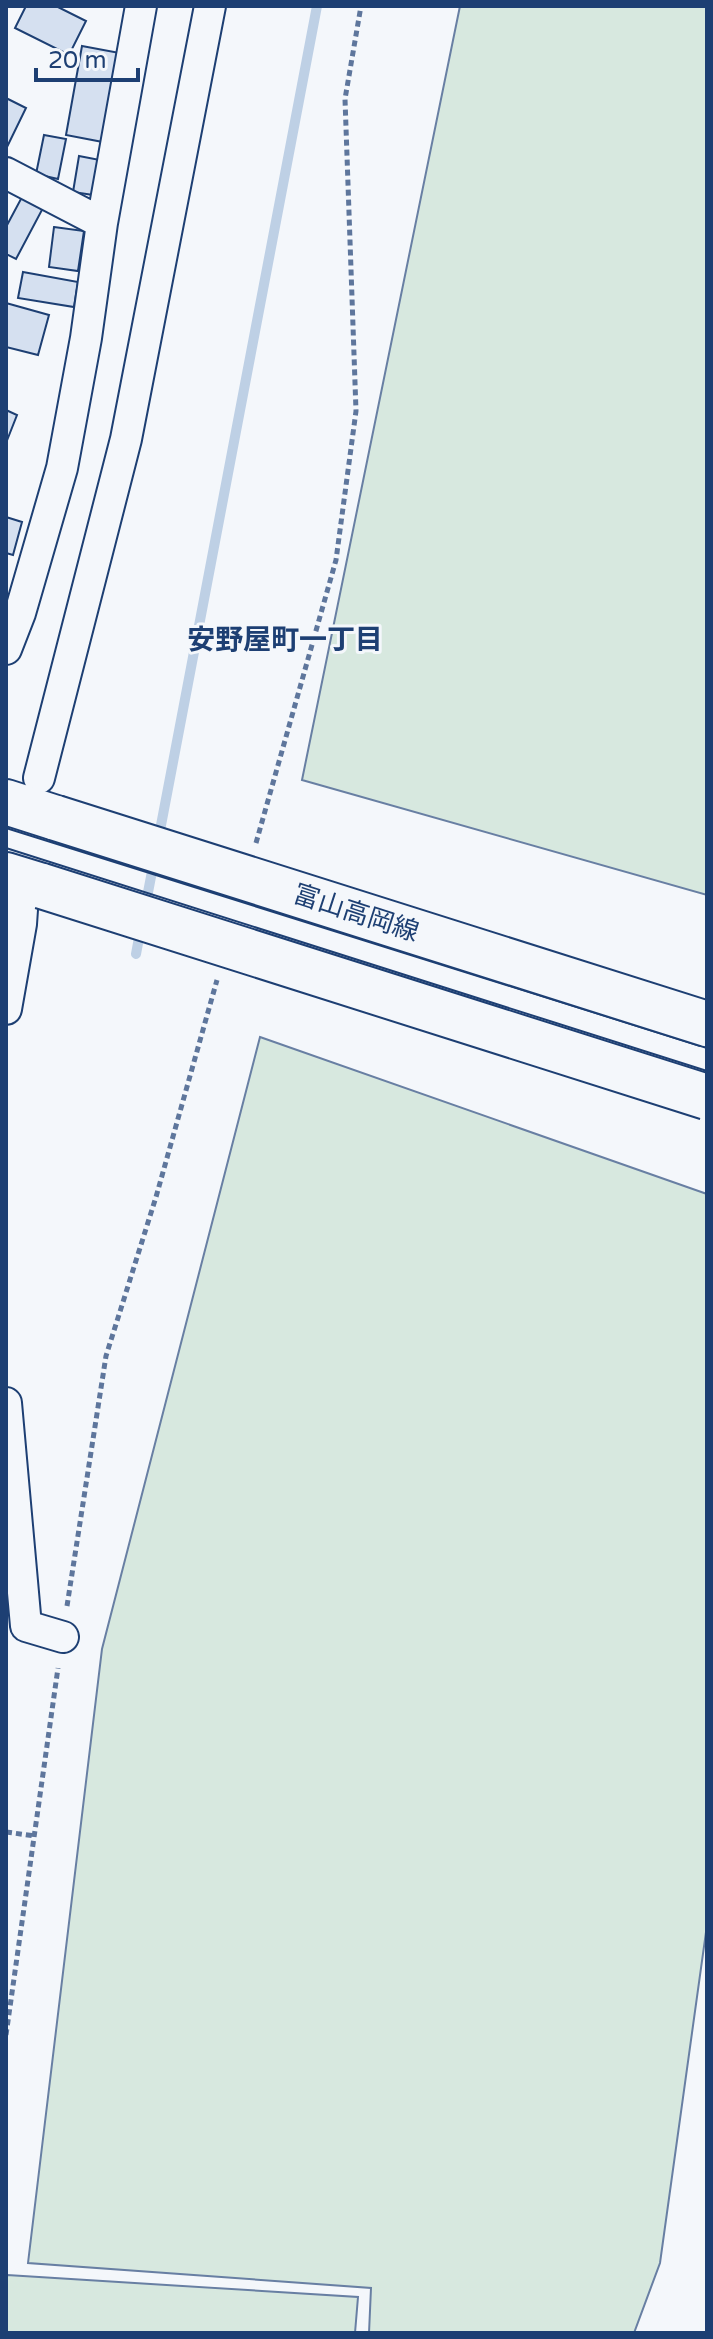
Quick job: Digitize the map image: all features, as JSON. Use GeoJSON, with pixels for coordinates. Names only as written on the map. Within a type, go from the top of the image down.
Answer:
{"type":"FeatureCollection","features":[{"type":"Feature","properties":{"kind":"main road","name":"富山高岡線"},"geometry":{"type":"LineString","coordinates":[[22,790],[56,818],[707,1024]]}},
{"type":"Feature","properties":{"kind":"main road"},"geometry":{"type":"LineString","coordinates":[[24,881],[707,1097]]}},
{"type":"Feature","properties":{"kind":"street"},"geometry":{"type":"LineString","coordinates":[[6,649],[20,613],[62,468],[141,6]]}},
{"type":"Feature","properties":{"kind":"street"},"geometry":{"type":"LineString","coordinates":[[22,790],[126,439],[210,6]]}},
{"type":"Feature","properties":{"kind":"street"},"geometry":{"type":"LineString","coordinates":[[6,173],[102,223]]}},
{"type":"Feature","properties":{"kind":"street"},"geometry":{"type":"LineString","coordinates":[[6,1009],[21,924],[24,881]]}},
{"type":"Feature","properties":{"kind":"street"},"geometry":{"type":"LineString","coordinates":[[6,1403],[26,1626],[63,1637]]}},
{"type":"Feature","properties":{"kind":"path"},"geometry":{"type":"LineString","coordinates":[[254,848],[336,560],[356,411],[345,99],[361,6]]}},
{"type":"Feature","properties":{"kind":"path"},"geometry":{"type":"LineString","coordinates":[[6,2035],[106,1356],[156,1197],[220,970]]}},
{"type":"Feature","properties":{"kind":"path"},"geometry":{"type":"LineString","coordinates":[[6,1832],[35,1836]]}},
{"type":"Feature","properties":{"kind":"shaded area"},"geometry":{"type":"Polygon","coordinates":[[[460,6],[707,6],[707,895],[302,780],[460,6]]]}},
{"type":"Feature","properties":{"kind":"shaded area"},"geometry":{"type":"Polygon","coordinates":[[[260,1037],[707,1194],[707,1925],[660,2263],[634,2333],[369,2333],[371,2288],[28,2263],[102,1649],[260,1037]]]}},
{"type":"Feature","properties":{"kind":"shaded area"},"geometry":{"type":"Polygon","coordinates":[[[7,2275],[358,2297],[355,2333],[6,2333],[7,2275]]]}},
{"type":"Feature","properties":{"kind":"building"},"geometry":{"type":"Polygon","coordinates":[[[26,6],[56,6],[86,21],[69,55],[15,28],[26,6]]]}},
{"type":"Feature","properties":{"kind":"building"},"geometry":{"type":"Polygon","coordinates":[[[82,46],[125,54],[108,143],[66,135],[82,46]]]}},
{"type":"Feature","properties":{"kind":"building"},"geometry":{"type":"Polygon","coordinates":[[[6,98],[26,108],[6,149],[6,98]]]}},
{"type":"Feature","properties":{"kind":"building"},"geometry":{"type":"Polygon","coordinates":[[[44,135],[66,139],[58,179],[36,174],[44,135]]]}},
{"type":"Feature","properties":{"kind":"building"},"geometry":{"type":"Polygon","coordinates":[[[79,156],[105,161],[100,196],[73,192],[79,156]]]}},
{"type":"Feature","properties":{"kind":"building"},"geometry":{"type":"Polygon","coordinates":[[[22,197],[43,208],[16,259],[6,254],[6,227],[22,197]]]}},
{"type":"Feature","properties":{"kind":"building"},"geometry":{"type":"Polygon","coordinates":[[[54,227],[84,231],[78,271],[49,267],[54,227]]]}},
{"type":"Feature","properties":{"kind":"building"},"geometry":{"type":"Polygon","coordinates":[[[23,272],[78,282],[74,307],[18,298],[23,272]]]}},
{"type":"Feature","properties":{"kind":"building"},"geometry":{"type":"Polygon","coordinates":[[[6,303],[49,315],[38,355],[6,347],[6,303]]]}},
{"type":"Feature","properties":{"kind":"building"},"geometry":{"type":"Polygon","coordinates":[[[6,410],[17,415],[6,443],[6,410]]]}},
{"type":"Feature","properties":{"kind":"building"},"geometry":{"type":"Polygon","coordinates":[[[6,517],[22,522],[13,555],[6,553],[6,517]]]}},
{"type":"Feature","properties":{"kind":"waterway"},"geometry":{"type":"LineString","coordinates":[[158,841],[317,6]]}},
{"type":"Feature","properties":{"kind":"waterway"},"geometry":{"type":"LineString","coordinates":[[145,908],[154,861]]}},
{"type":"Feature","properties":{"kind":"waterway"},"geometry":{"type":"LineString","coordinates":[[136,954],[141,927]]}},
{"type":"Feature","properties":{"kind":"tram line"},"geometry":{"type":"LineString","coordinates":[[6,828],[707,1048]]}},
{"type":"Feature","properties":{"kind":"tram line"},"geometry":{"type":"LineString","coordinates":[[6,848],[707,1071]]}},
{"type":"Feature","properties":{"kind":"district","name":"安野屋町一丁目"},"geometry":{"type":"Point","coordinates":[285,640]}}]}
